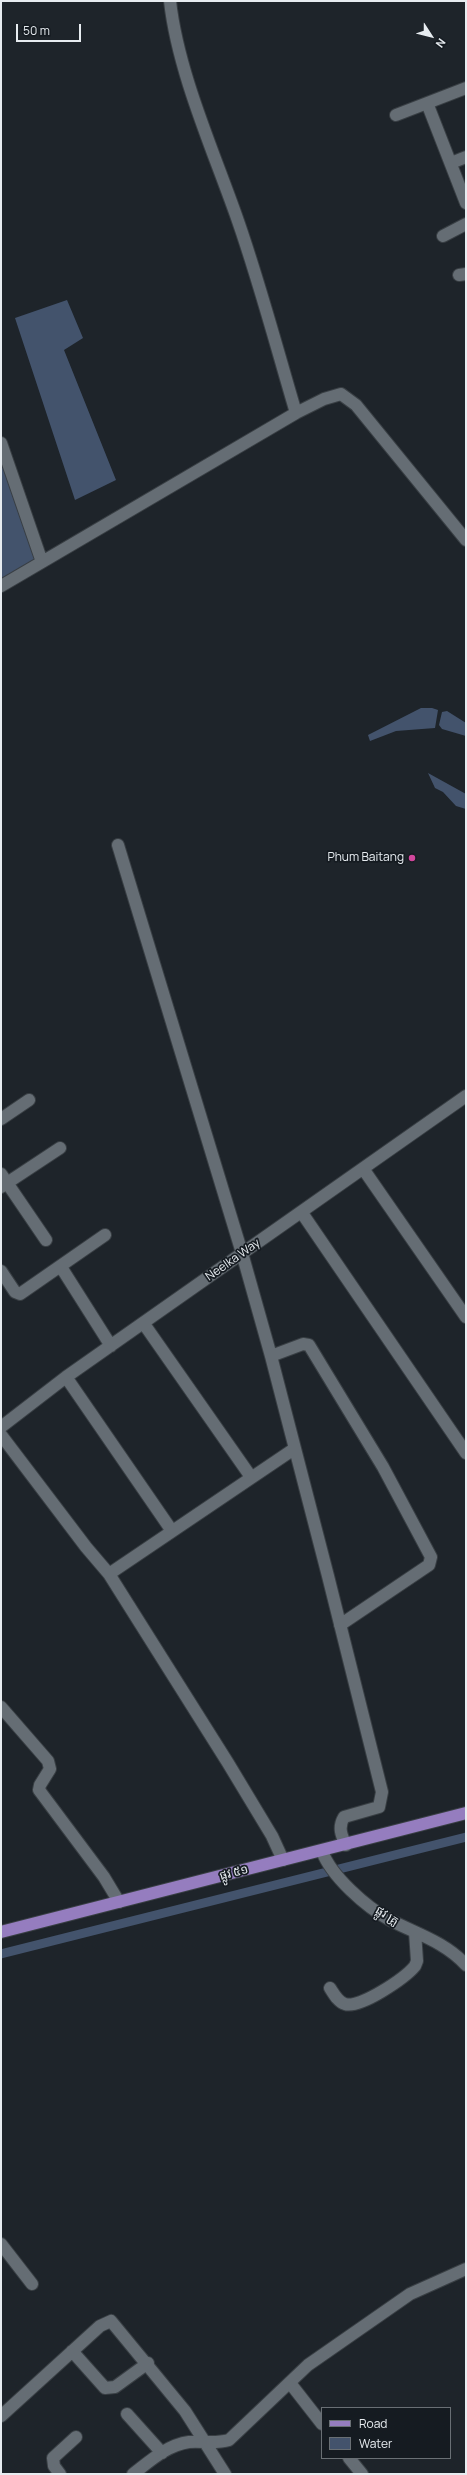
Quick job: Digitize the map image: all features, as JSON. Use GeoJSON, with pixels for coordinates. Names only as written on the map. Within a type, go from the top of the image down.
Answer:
{"type":"FeatureCollection","features":[{"type":"Feature","properties":{"kind":"main road","name":"ផ្លូវ ៥១"},"geometry":{"type":"LineString","coordinates":[[1,1932],[283,1860],[323,1855],[346,1845],[466,1813]]}},
{"type":"Feature","properties":{"kind":"street"},"geometry":{"type":"LineString","coordinates":[[170,1],[172,25],[183,64],[243,235],[296,413]]}},
{"type":"Feature","properties":{"kind":"street"},"geometry":{"type":"LineString","coordinates":[[396,115],[466,88]]}},
{"type":"Feature","properties":{"kind":"street"},"geometry":{"type":"LineString","coordinates":[[427,103],[466,203]]}},
{"type":"Feature","properties":{"kind":"street"},"geometry":{"type":"LineString","coordinates":[[451,163],[466,157]]}},
{"type":"Feature","properties":{"kind":"street"},"geometry":{"type":"LineString","coordinates":[[443,236],[466,224]]}},
{"type":"Feature","properties":{"kind":"street"},"geometry":{"type":"LineString","coordinates":[[1,586],[296,413],[324,399],[341,394],[350,399],[466,540]]}},
{"type":"Feature","properties":{"kind":"street"},"geometry":{"type":"LineString","coordinates":[[1,443],[42,562]]}},
{"type":"Feature","properties":{"kind":"street"},"geometry":{"type":"LineString","coordinates":[[118,845],[242,1254],[271,1356],[340,1625],[382,1799],[378,1807],[344,1817],[340,1824],[341,1834],[346,1845]]}},
{"type":"Feature","properties":{"kind":"street","name":"Neelka Way"},"geometry":{"type":"LineString","coordinates":[[1,1427],[66,1377],[364,1170],[466,1096]]}},
{"type":"Feature","properties":{"kind":"street"},"geometry":{"type":"LineString","coordinates":[[1,1118],[29,1100]]}},
{"type":"Feature","properties":{"kind":"street"},"geometry":{"type":"LineString","coordinates":[[46,1240],[3,1182],[60,1148]]}},
{"type":"Feature","properties":{"kind":"street"},"geometry":{"type":"LineString","coordinates":[[364,1170],[466,1317]]}},
{"type":"Feature","properties":{"kind":"street"},"geometry":{"type":"LineString","coordinates":[[302,1212],[466,1454]]}},
{"type":"Feature","properties":{"kind":"street"},"geometry":{"type":"LineString","coordinates":[[1,1271],[15,1292],[20,1294],[105,1236]]}},
{"type":"Feature","properties":{"kind":"street"},"geometry":{"type":"LineString","coordinates":[[61,1267],[111,1346]]}},
{"type":"Feature","properties":{"kind":"street"},"geometry":{"type":"LineString","coordinates":[[144,1324],[250,1477]]}},
{"type":"Feature","properties":{"kind":"street"},"geometry":{"type":"LineString","coordinates":[[271,1356],[303,1344],[309,1345],[382,1467],[431,1557],[429,1565],[340,1625]]}},
{"type":"Feature","properties":{"kind":"street"},"geometry":{"type":"LineString","coordinates":[[66,1377],[172,1531]]}},
{"type":"Feature","properties":{"kind":"street"},"geometry":{"type":"LineString","coordinates":[[1,1435],[86,1548],[109,1574],[232,1770],[272,1836],[283,1860]]}},
{"type":"Feature","properties":{"kind":"street"},"geometry":{"type":"LineString","coordinates":[[109,1574],[250,1477],[294,1450]]}},
{"type":"Feature","properties":{"kind":"street"},"geometry":{"type":"LineString","coordinates":[[1,1707],[48,1760],[50,1769],[40,1785],[39,1790],[104,1877],[119,1902]]}},
{"type":"Feature","properties":{"kind":"street","name":"ផ្លូវ គ្រូ"},"geometry":{"type":"LineString","coordinates":[[323,1855],[334,1874],[381,1915],[447,1948],[466,1965]]}},
{"type":"Feature","properties":{"kind":"street"},"geometry":{"type":"LineString","coordinates":[[330,1988],[343,2004],[351,2006],[359,2004],[377,1994],[414,1966],[417,1961],[415,1932]]}},
{"type":"Feature","properties":{"kind":"street"},"geometry":{"type":"LineString","coordinates":[[1,2244],[32,2284]]}},
{"type":"Feature","properties":{"kind":"street"},"geometry":{"type":"LineString","coordinates":[[133,2474],[176,2445],[223,2442],[236,2435],[308,2365],[410,2294],[466,2269]]}},
{"type":"Feature","properties":{"kind":"street"},"geometry":{"type":"LineString","coordinates":[[1,2416],[100,2326],[111,2321],[148,2363],[206,2442],[225,2474]]}},
{"type":"Feature","properties":{"kind":"street"},"geometry":{"type":"LineString","coordinates":[[72,2351],[105,2388],[116,2387],[148,2363]]}},
{"type":"Feature","properties":{"kind":"street"},"geometry":{"type":"LineString","coordinates":[[290,2383],[321,2423]]}},
{"type":"Feature","properties":{"kind":"street"},"geometry":{"type":"LineString","coordinates":[[127,2414],[162,2453]]}},
{"type":"Feature","properties":{"kind":"street"},"geometry":{"type":"LineString","coordinates":[[60,2474],[54,2466],[53,2458],[76,2437]]}},
{"type":"Feature","properties":{"kind":"street"},"geometry":{"type":"LineString","coordinates":[[350,2459],[362,2474]]}},
{"type":"Feature","properties":{"kind":"water"},"geometry":{"type":"Polygon","coordinates":[[[67,300],[83,338],[64,350],[116,480],[75,500],[15,318],[67,300]]]}},
{"type":"Feature","properties":{"kind":"water"},"geometry":{"type":"Polygon","coordinates":[[[1,454],[38,561],[1,581],[1,454]]]}},
{"type":"Feature","properties":{"kind":"water"},"geometry":{"type":"Polygon","coordinates":[[[421,708],[432,708],[438,710],[435,728],[396,731],[370,741],[368,735],[421,708]]]}},
{"type":"Feature","properties":{"kind":"water"},"geometry":{"type":"Polygon","coordinates":[[[447,711],[466,723],[466,736],[442,729],[439,725],[442,712],[447,711]]]}},
{"type":"Feature","properties":{"kind":"water"},"geometry":{"type":"Polygon","coordinates":[[[428,773],[466,794],[466,809],[456,806],[443,792],[435,788],[428,773]]]}},
{"type":"Feature","properties":{"kind":"waterway"},"geometry":{"type":"LineString","coordinates":[[1,1954],[466,1837]]}},
{"type":"Feature","properties":{"kind":"place","name":"Phum Baitang"},"geometry":{"type":"Point","coordinates":[412,858]}}]}
